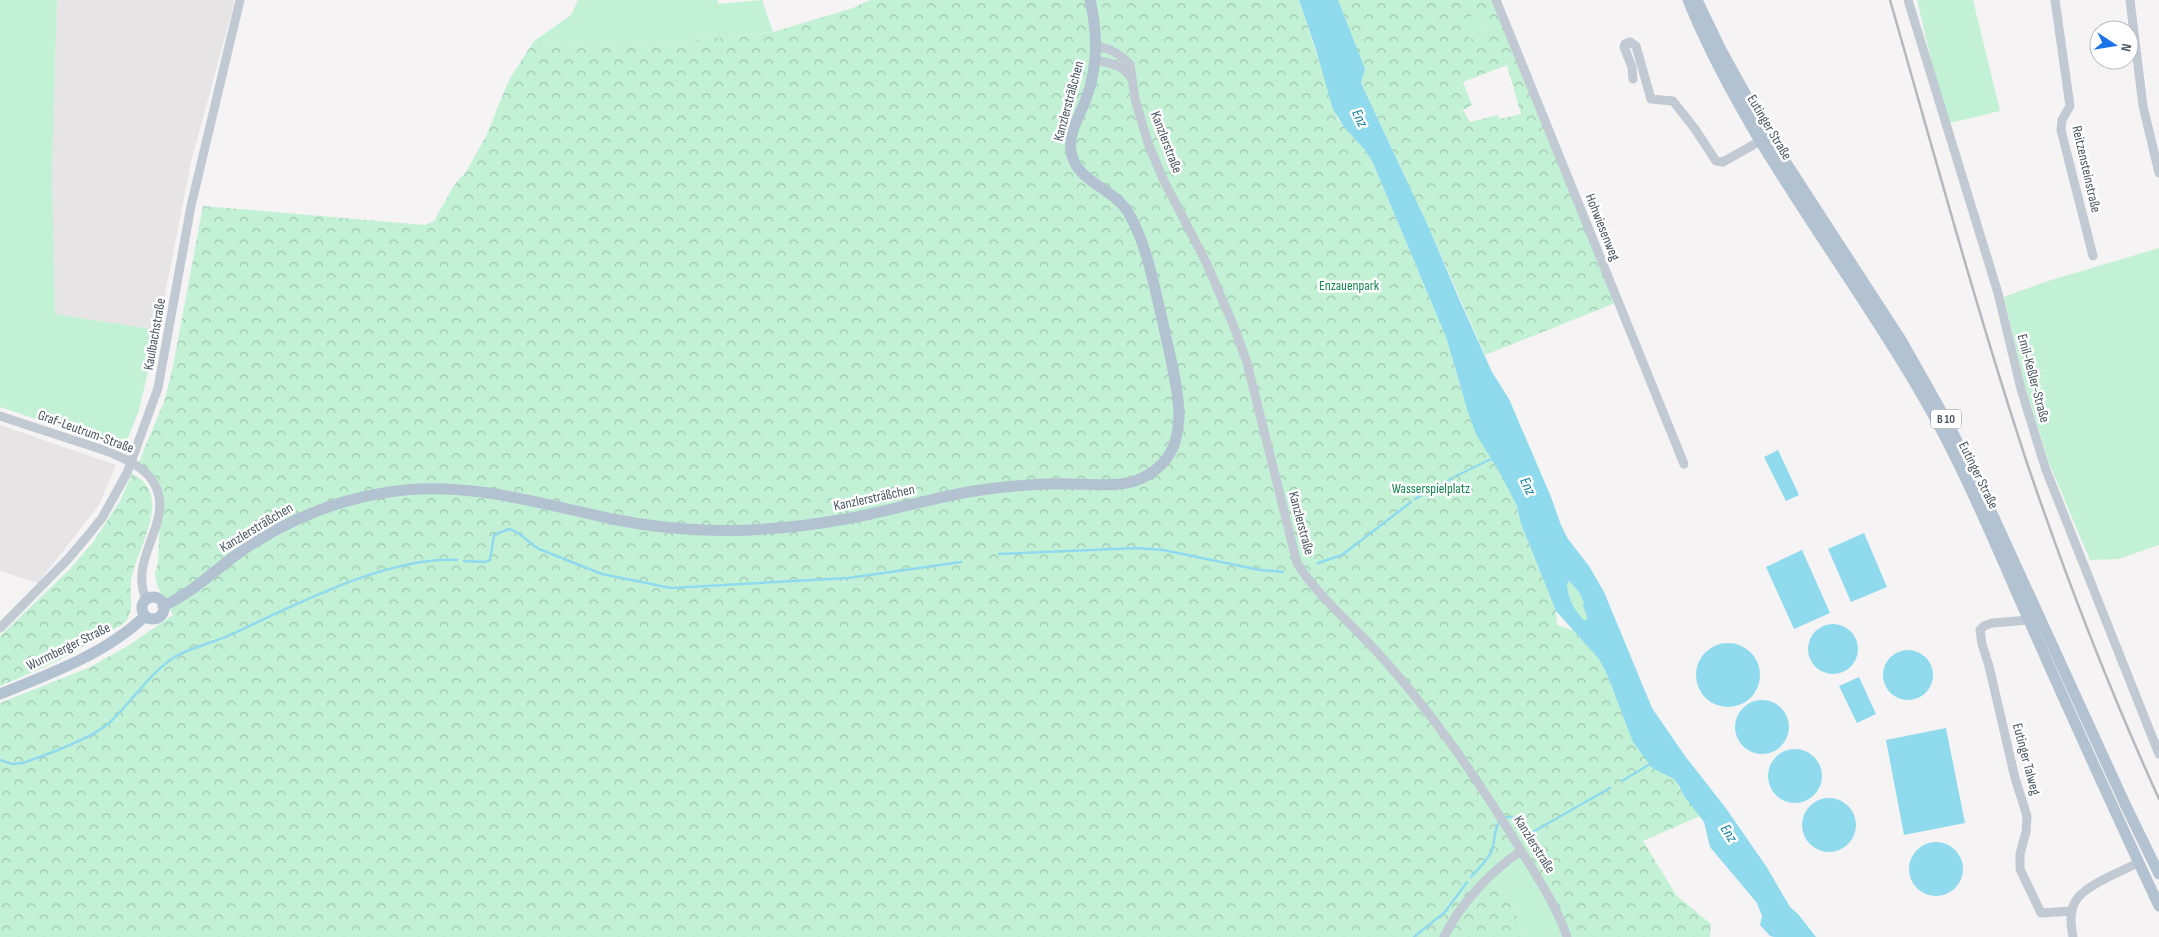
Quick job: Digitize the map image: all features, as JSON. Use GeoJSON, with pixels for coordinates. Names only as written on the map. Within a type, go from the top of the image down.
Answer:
{"type":"FeatureCollection","features":[{"type":"Feature","properties":{"kind":"main road"},"geometry":{"type":"LineString","coordinates":[[1090,0],[1094,15],[1096,47]]}},
{"type":"Feature","properties":{"kind":"main road","name":"Eutinger Straße"},"geometry":{"type":"LineString","coordinates":[[1688,0],[1713,57],[1760,141],[1851,280],[1928,405],[1969,487],[2159,906]]}},
{"type":"Feature","properties":{"kind":"main road","name":"Eutinger Straße"},"geometry":{"type":"LineString","coordinates":[[1698,0],[1721,50],[1768,135],[1901,340],[1949,425],[1985,498],[2124,804],[2152,856],[2159,874]]}},
{"type":"Feature","properties":{"kind":"main road","name":"Kanzlersträßchen"},"geometry":{"type":"LineString","coordinates":[[163,606],[179,597],[259,539],[282,526],[346,500],[394,491],[439,488],[479,490],[636,523],[684,529],[743,530],[810,525],[852,518],[990,488],[1032,484],[1118,484],[1140,479],[1153,472],[1163,463],[1173,448],[1179,415],[1170,358],[1156,297],[1141,242],[1126,209],[1112,194],[1081,172],[1075,165],[1071,152],[1071,139],[1087,98],[1096,47]]}},
{"type":"Feature","properties":{"kind":"main road"},"geometry":{"type":"LineString","coordinates":[[145,616],[142,606],[146,599],[156,598],[163,606]]}},
{"type":"Feature","properties":{"kind":"main road","name":"Wurmberger Straße"},"geometry":{"type":"LineString","coordinates":[[0,694],[52,672],[113,642],[130,631],[145,616],[151,619],[158,618],[163,613],[163,606]]}},
{"type":"Feature","properties":{"kind":"main road"},"geometry":{"type":"LineString","coordinates":[[2138,863],[2152,856]]}},
{"type":"Feature","properties":{"kind":"street","name":"Kaulbachstraße"},"geometry":{"type":"LineString","coordinates":[[0,628],[86,540],[107,510],[132,461],[158,388],[191,206],[240,0]]}},
{"type":"Feature","properties":{"kind":"street","name":"Hohwiesenweg"},"geometry":{"type":"LineString","coordinates":[[1496,0],[1684,464]]}},
{"type":"Feature","properties":{"kind":"street","name":"Emil-Keßler-Straße"},"geometry":{"type":"LineString","coordinates":[[1908,0],[1998,294],[2020,389],[2046,470],[2159,754]]}},
{"type":"Feature","properties":{"kind":"street","name":"Reitzensteinstraße"},"geometry":{"type":"LineString","coordinates":[[2055,0],[2070,106],[2062,120],[2061,130],[2093,256]]}},
{"type":"Feature","properties":{"kind":"street"},"geometry":{"type":"LineString","coordinates":[[2130,0],[2142,106],[2159,173]]}},
{"type":"Feature","properties":{"kind":"street"},"geometry":{"type":"LineString","coordinates":[[1633,79],[1632,66],[1624,47],[1624,44],[1630,42],[1636,46],[1651,99],[1673,101],[1695,129],[1716,161],[1723,162],[1760,141]]}},
{"type":"Feature","properties":{"kind":"street","name":"Kanzlerstraße"},"geometry":{"type":"LineString","coordinates":[[1096,47],[1105,47],[1130,64],[1135,100],[1148,144],[1206,262],[1232,322],[1246,358],[1297,563],[1306,577],[1386,662],[1439,726],[1470,768],[1550,897],[1568,937]]}},
{"type":"Feature","properties":{"kind":"street"},"geometry":{"type":"LineString","coordinates":[[1095,60],[1108,62],[1124,69],[1134,84]]}},
{"type":"Feature","properties":{"kind":"street","name":"Graf-Leutrum-Straße"},"geometry":{"type":"LineString","coordinates":[[0,416],[132,461],[150,478],[158,490],[161,504],[158,520],[144,558],[141,576],[146,599]]}},
{"type":"Feature","properties":{"kind":"street","name":"Eutinger Talweg"},"geometry":{"type":"LineString","coordinates":[[2029,620],[1988,624],[1980,630],[1980,638],[1989,666],[2016,778],[2026,809],[2027,828],[2020,854],[2020,869],[2041,913],[2072,911]]}},
{"type":"Feature","properties":{"kind":"street"},"geometry":{"type":"LineString","coordinates":[[1444,937],[1477,889],[1503,863],[1521,851]]}},
{"type":"Feature","properties":{"kind":"street"},"geometry":{"type":"LineString","coordinates":[[2073,937],[2072,911],[2078,897],[2085,891],[2138,863]]}},
{"type":"Feature","properties":{"kind":"shaded area"},"geometry":{"type":"Polygon","coordinates":[[[57,0],[234,0],[191,162],[158,330],[55,314],[52,174],[57,0]]]}},
{"type":"Feature","properties":{"kind":"shaded area"},"geometry":{"type":"Polygon","coordinates":[[[0,425],[116,465],[99,505],[38,583],[0,571],[0,425]]]}},
{"type":"Feature","properties":{"kind":"green space"},"geometry":{"type":"Polygon","coordinates":[[[0,0],[57,0],[52,174],[55,314],[158,330],[139,410],[124,448],[0,407],[0,0]]]}},
{"type":"Feature","properties":{"kind":"green space"},"geometry":{"type":"Polygon","coordinates":[[[578,0],[718,0],[718,4],[762,0],[773,32],[651,45],[534,41],[571,15],[578,0]]]}},
{"type":"Feature","properties":{"kind":"green space"},"geometry":{"type":"Polygon","coordinates":[[[870,0],[1299,0],[1338,120],[1365,150],[1373,163],[1446,337],[1460,386],[1517,506],[1521,524],[1556,611],[1557,625],[1575,631],[1599,659],[1626,724],[1652,768],[1674,779],[1684,796],[1700,816],[1643,841],[1676,895],[1711,924],[1710,937],[1567,937],[1521,851],[1491,877],[1514,908],[1524,937],[0,937],[0,703],[88,668],[126,647],[173,615],[157,585],[155,574],[158,562],[160,521],[164,506],[163,494],[159,484],[139,462],[165,399],[203,206],[425,225],[434,221],[455,184],[466,172],[486,136],[509,80],[534,41],[651,45],[773,32],[853,8],[870,0]]]}},
{"type":"Feature","properties":{"kind":"green space"},"geometry":{"type":"Polygon","coordinates":[[[1338,0],[1493,0],[1615,303],[1485,355],[1429,228],[1361,83],[1364,74],[1338,0]],[[1480,12],[1462,20],[1470,39],[1488,32],[1480,12]],[[1507,65],[1463,82],[1472,105],[1463,110],[1470,122],[1498,115],[1500,119],[1521,114],[1507,65]]]}},
{"type":"Feature","properties":{"kind":"green space"},"geometry":{"type":"Polygon","coordinates":[[[1917,0],[1973,0],[2000,111],[1946,124],[1917,0]]]}},
{"type":"Feature","properties":{"kind":"green space"},"geometry":{"type":"Polygon","coordinates":[[[1480,12],[1488,32],[1453,58],[1462,19],[1480,12]]]}},
{"type":"Feature","properties":{"kind":"green space"},"geometry":{"type":"Polygon","coordinates":[[[2159,248],[2159,545],[2118,559],[2090,560],[2049,463],[2025,386],[2004,297],[2045,282],[2159,248]]]}},
{"type":"Feature","properties":{"kind":"green space"},"geometry":{"type":"Polygon","coordinates":[[[132,474],[145,483],[151,494],[152,508],[150,522],[131,580],[131,606],[126,621],[67,655],[0,686],[0,636],[70,569],[93,542],[120,501],[132,474]]]}},
{"type":"Feature","properties":{"kind":"green space"},"geometry":{"type":"Polygon","coordinates":[[[1569,581],[1579,592],[1584,603],[1583,606],[1587,620],[1584,621],[1572,604],[1567,584],[1569,581]]]}},
{"type":"Feature","properties":{"kind":"green space"},"geometry":{"type":"Polygon","coordinates":[[[1521,851],[1567,937],[1524,937],[1514,908],[1491,877],[1521,851]]]}},
{"type":"Feature","properties":{"kind":"water","name":"Enz"},"geometry":{"type":"Polygon","coordinates":[[[1299,0],[1338,0],[1365,69],[1361,83],[1429,228],[1492,372],[1509,399],[1561,525],[1568,539],[1589,566],[1604,592],[1652,708],[1766,866],[1790,907],[1816,937],[1774,937],[1770,936],[1760,925],[1762,916],[1757,903],[1710,847],[1704,822],[1684,796],[1674,779],[1652,768],[1633,742],[1606,672],[1599,659],[1556,611],[1521,524],[1517,506],[1500,473],[1476,434],[1446,337],[1373,163],[1365,150],[1344,127],[1333,109],[1299,0]],[[1569,581],[1567,584],[1572,604],[1580,616],[1587,620],[1583,606],[1584,603],[1579,592],[1569,581]]]}},
{"type":"Feature","properties":{"kind":"water"},"geometry":{"type":"Polygon","coordinates":[[[1778,450],[1799,495],[1786,501],[1764,457],[1778,450]]]}},
{"type":"Feature","properties":{"kind":"water"},"geometry":{"type":"Polygon","coordinates":[[[1864,533],[1887,587],[1851,602],[1828,549],[1864,533]]]}},
{"type":"Feature","properties":{"kind":"water"},"geometry":{"type":"Polygon","coordinates":[[[1802,550],[1830,613],[1794,629],[1766,567],[1802,550]]]}},
{"type":"Feature","properties":{"kind":"water"},"geometry":{"type":"Polygon","coordinates":[[[1828,624],[1838,624],[1851,631],[1858,644],[1858,654],[1851,667],[1838,674],[1828,674],[1819,670],[1812,663],[1808,654],[1808,644],[1812,635],[1819,628],[1828,624]]]}},
{"type":"Feature","properties":{"kind":"water"},"geometry":{"type":"Polygon","coordinates":[[[1722,643],[1734,643],[1751,652],[1758,663],[1760,675],[1758,687],[1751,698],[1734,707],[1722,707],[1710,702],[1701,693],[1696,681],[1696,669],[1701,657],[1710,648],[1722,643]]]}},
{"type":"Feature","properties":{"kind":"water"},"geometry":{"type":"Polygon","coordinates":[[[1903,650],[1913,650],[1926,657],[1933,670],[1933,680],[1926,693],[1913,700],[1903,700],[1894,696],[1887,689],[1883,680],[1883,670],[1887,661],[1894,654],[1903,650]]]}},
{"type":"Feature","properties":{"kind":"water"},"geometry":{"type":"Polygon","coordinates":[[[1859,677],[1876,714],[1857,723],[1839,686],[1859,677]]]}},
{"type":"Feature","properties":{"kind":"water"},"geometry":{"type":"Polygon","coordinates":[[[1757,700],[1767,700],[1777,704],[1785,712],[1789,727],[1785,742],[1777,750],[1767,754],[1757,754],[1747,750],[1739,742],[1735,732],[1735,722],[1739,712],[1747,704],[1757,700]]]}},
{"type":"Feature","properties":{"kind":"water"},"geometry":{"type":"Polygon","coordinates":[[[1946,728],[1965,823],[1904,835],[1886,740],[1946,728]]]}},
{"type":"Feature","properties":{"kind":"water"},"geometry":{"type":"Polygon","coordinates":[[[1790,749],[1800,749],[1810,753],[1818,761],[1822,776],[1818,791],[1810,799],[1800,803],[1790,803],[1780,799],[1772,791],[1768,781],[1768,771],[1772,761],[1780,753],[1790,749]]]}},
{"type":"Feature","properties":{"kind":"water"},"geometry":{"type":"Polygon","coordinates":[[[1824,798],[1834,798],[1844,802],[1852,810],[1856,825],[1852,840],[1844,848],[1834,852],[1824,852],[1814,848],[1806,840],[1802,830],[1802,820],[1806,810],[1814,802],[1824,798]]]}},
{"type":"Feature","properties":{"kind":"water"},"geometry":{"type":"Polygon","coordinates":[[[1931,842],[1941,842],[1951,846],[1959,854],[1963,869],[1959,884],[1951,892],[1941,896],[1931,896],[1921,892],[1913,884],[1909,874],[1909,864],[1913,854],[1921,846],[1931,842]]]}},
{"type":"Feature","properties":{"kind":"waterway"},"geometry":{"type":"LineString","coordinates":[[1456,476],[1493,458]]}},
{"type":"Feature","properties":{"kind":"waterway"},"geometry":{"type":"LineString","coordinates":[[1415,499],[1452,478]]}},
{"type":"Feature","properties":{"kind":"waterway"},"geometry":{"type":"LineString","coordinates":[[1318,563],[1342,555],[1411,502]]}},
{"type":"Feature","properties":{"kind":"waterway"},"geometry":{"type":"LineString","coordinates":[[464,561],[485,562],[490,560],[494,535],[509,529],[539,549],[602,574],[671,588],[848,578],[961,562]]}},
{"type":"Feature","properties":{"kind":"waterway"},"geometry":{"type":"LineString","coordinates":[[999,554],[1137,548],[1163,550],[1260,570],[1283,572]]}},
{"type":"Feature","properties":{"kind":"waterway"},"geometry":{"type":"LineString","coordinates":[[0,760],[12,764],[23,763],[44,756],[91,735],[109,723],[164,665],[187,651],[225,637],[313,597],[372,574],[430,561],[457,560]]}},
{"type":"Feature","properties":{"kind":"waterway"},"geometry":{"type":"LineString","coordinates":[[1622,781],[1650,764]]}},
{"type":"Feature","properties":{"kind":"waterway"},"geometry":{"type":"LineString","coordinates":[[1506,817],[1512,817],[1524,833],[1531,833],[1610,788]]}},
{"type":"Feature","properties":{"kind":"waterway"},"geometry":{"type":"LineString","coordinates":[[1471,877],[1490,854],[1499,822]]}},
{"type":"Feature","properties":{"kind":"waterway"},"geometry":{"type":"LineString","coordinates":[[1414,937],[1445,912],[1467,882]]}},
{"type":"Feature","properties":{"kind":"railway"},"geometry":{"type":"LineString","coordinates":[[1890,0],[1973,288],[2026,460],[2088,631],[2159,799]]}},
{"type":"Feature","properties":{"kind":"park label","name":"Enzauenpark"},"geometry":{"type":"Point","coordinates":[1349,285]}},
{"type":"Feature","properties":{"kind":"park label","name":"Wasserspielplatz"},"geometry":{"type":"Point","coordinates":[1431,488]}}]}
